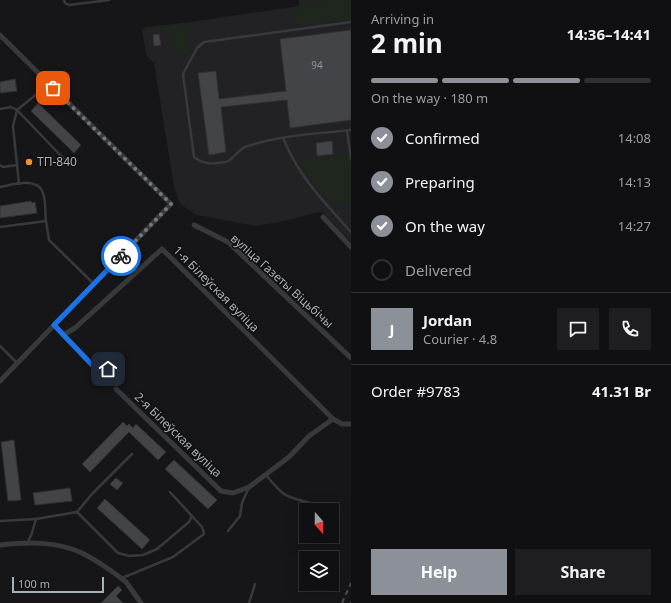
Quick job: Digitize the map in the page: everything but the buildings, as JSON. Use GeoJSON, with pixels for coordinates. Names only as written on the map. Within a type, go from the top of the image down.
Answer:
{"type":"FeatureCollection","features":[{"type":"Feature","properties":{"kind":"street"},"geometry":{"type":"LineString","coordinates":[[0,35],[171,204],[0,381]]}},
{"type":"Feature","properties":{"kind":"street"},"geometry":{"type":"LineString","coordinates":[[323,217],[351,247]]}},
{"type":"Feature","properties":{"kind":"street","name":"вуліца Газеты Віцьбічы"},"geometry":{"type":"LineString","coordinates":[[194,226],[228,242],[351,358]]}},
{"type":"Feature","properties":{"kind":"street","name":"1-я Білеўская вуліца"},"geometry":{"type":"LineString","coordinates":[[63,335],[75,328],[162,249],[333,419]]}},
{"type":"Feature","properties":{"kind":"street"},"geometry":{"type":"LineString","coordinates":[[54,325],[96,369],[120,368]]}},
{"type":"Feature","properties":{"kind":"street","name":"2-я Білеўская вуліца"},"geometry":{"type":"LineString","coordinates":[[116,389],[221,491],[233,493],[249,487]]}},
{"type":"Feature","properties":{"kind":"street"},"geometry":{"type":"LineString","coordinates":[[249,487],[289,457],[309,436],[333,419],[342,424],[351,424]]}},
{"type":"Feature","properties":{"kind":"street"},"geometry":{"type":"LineString","coordinates":[[0,545],[28,542],[54,544],[82,553],[126,582],[141,603]]}},
{"type":"Feature","properties":{"kind":"lane"},"geometry":{"type":"LineString","coordinates":[[64,0],[65,3],[69,5],[109,0]]}},
{"type":"Feature","properties":{"kind":"lane"},"geometry":{"type":"LineString","coordinates":[[351,22],[216,39],[204,42],[197,48],[183,74],[194,157],[201,163],[208,164],[228,162],[244,148],[283,138],[351,130]]}},
{"type":"Feature","properties":{"kind":"lane"},"geometry":{"type":"LineString","coordinates":[[19,184],[13,126],[17,110],[49,83]]}},
{"type":"Feature","properties":{"kind":"lane"},"geometry":{"type":"LineString","coordinates":[[0,109],[11,107],[17,110],[64,159]]}},
{"type":"Feature","properties":{"kind":"lane"},"geometry":{"type":"LineString","coordinates":[[347,130],[351,159]]}},
{"type":"Feature","properties":{"kind":"lane"},"geometry":{"type":"LineString","coordinates":[[283,138],[298,170],[351,232]]}},
{"type":"Feature","properties":{"kind":"lane"},"geometry":{"type":"LineString","coordinates":[[0,164],[3,167],[16,166]]}},
{"type":"Feature","properties":{"kind":"lane"},"geometry":{"type":"LineString","coordinates":[[0,187],[31,183],[39,186],[43,193],[49,240],[94,284]]}},
{"type":"Feature","properties":{"kind":"lane"},"geometry":{"type":"LineString","coordinates":[[0,227],[46,221]]}},
{"type":"Feature","properties":{"kind":"lane"},"geometry":{"type":"LineString","coordinates":[[0,346],[17,363]]}},
{"type":"Feature","properties":{"kind":"lane"},"geometry":{"type":"LineString","coordinates":[[0,521],[77,512],[92,494],[132,454]]}},
{"type":"Feature","properties":{"kind":"lane"},"geometry":{"type":"LineString","coordinates":[[266,474],[278,491],[284,496],[311,503]]}},
{"type":"Feature","properties":{"kind":"lane"},"geometry":{"type":"LineString","coordinates":[[228,531],[240,516],[242,503],[249,487]]}},
{"type":"Feature","properties":{"kind":"lane"},"geometry":{"type":"LineString","coordinates":[[121,578],[173,557],[204,534],[202,527],[170,492]]}},
{"type":"Feature","properties":{"kind":"lane"},"geometry":{"type":"LineString","coordinates":[[77,512],[118,553],[130,556],[143,555],[157,549],[189,522],[192,516]]}},
{"type":"Feature","properties":{"kind":"lane"},"geometry":{"type":"LineString","coordinates":[[28,542],[36,518]]}},
{"type":"Feature","properties":{"kind":"lane"},"geometry":{"type":"LineString","coordinates":[[249,603],[255,584]]}},
{"type":"Feature","properties":{"kind":"shaded area"},"geometry":{"type":"Polygon","coordinates":[[[299,0],[351,0],[351,242],[322,212],[285,221],[255,226],[197,215],[180,204],[174,187],[154,63],[147,57],[142,31],[146,27],[299,6],[299,0]]]}},
{"type":"Feature","properties":{"kind":"shaded area"},"geometry":{"type":"Polygon","coordinates":[[[301,0],[304,0],[309,4],[330,0],[351,0],[351,20],[294,25],[292,11],[302,8],[301,0]]]}},
{"type":"Feature","properties":{"kind":"shaded area"},"geometry":{"type":"Polygon","coordinates":[[[187,24],[190,53],[188,56],[173,46],[167,31],[151,33],[150,29],[187,24]]]}},
{"type":"Feature","properties":{"kind":"shaded area"},"geometry":{"type":"Polygon","coordinates":[[[351,155],[351,202],[335,205],[310,178],[298,160],[351,155]]]}},
{"type":"Feature","properties":{"kind":"railway"},"geometry":{"type":"LineString","coordinates":[[342,603],[351,583]]}},
{"type":"Feature","properties":{"kind":"way so far"},"geometry":{"type":"LineString","coordinates":[[53,88],[171,204],[121,256]]}},
{"type":"Feature","properties":{"kind":"place","name":"ТП-840"},"geometry":{"type":"Point","coordinates":[29,162]}},
{"type":"Feature","properties":{"kind":"route"},"geometry":{"type":"LineString","coordinates":[[108,369],[96,369],[54,325],[121,256]]}}]}
